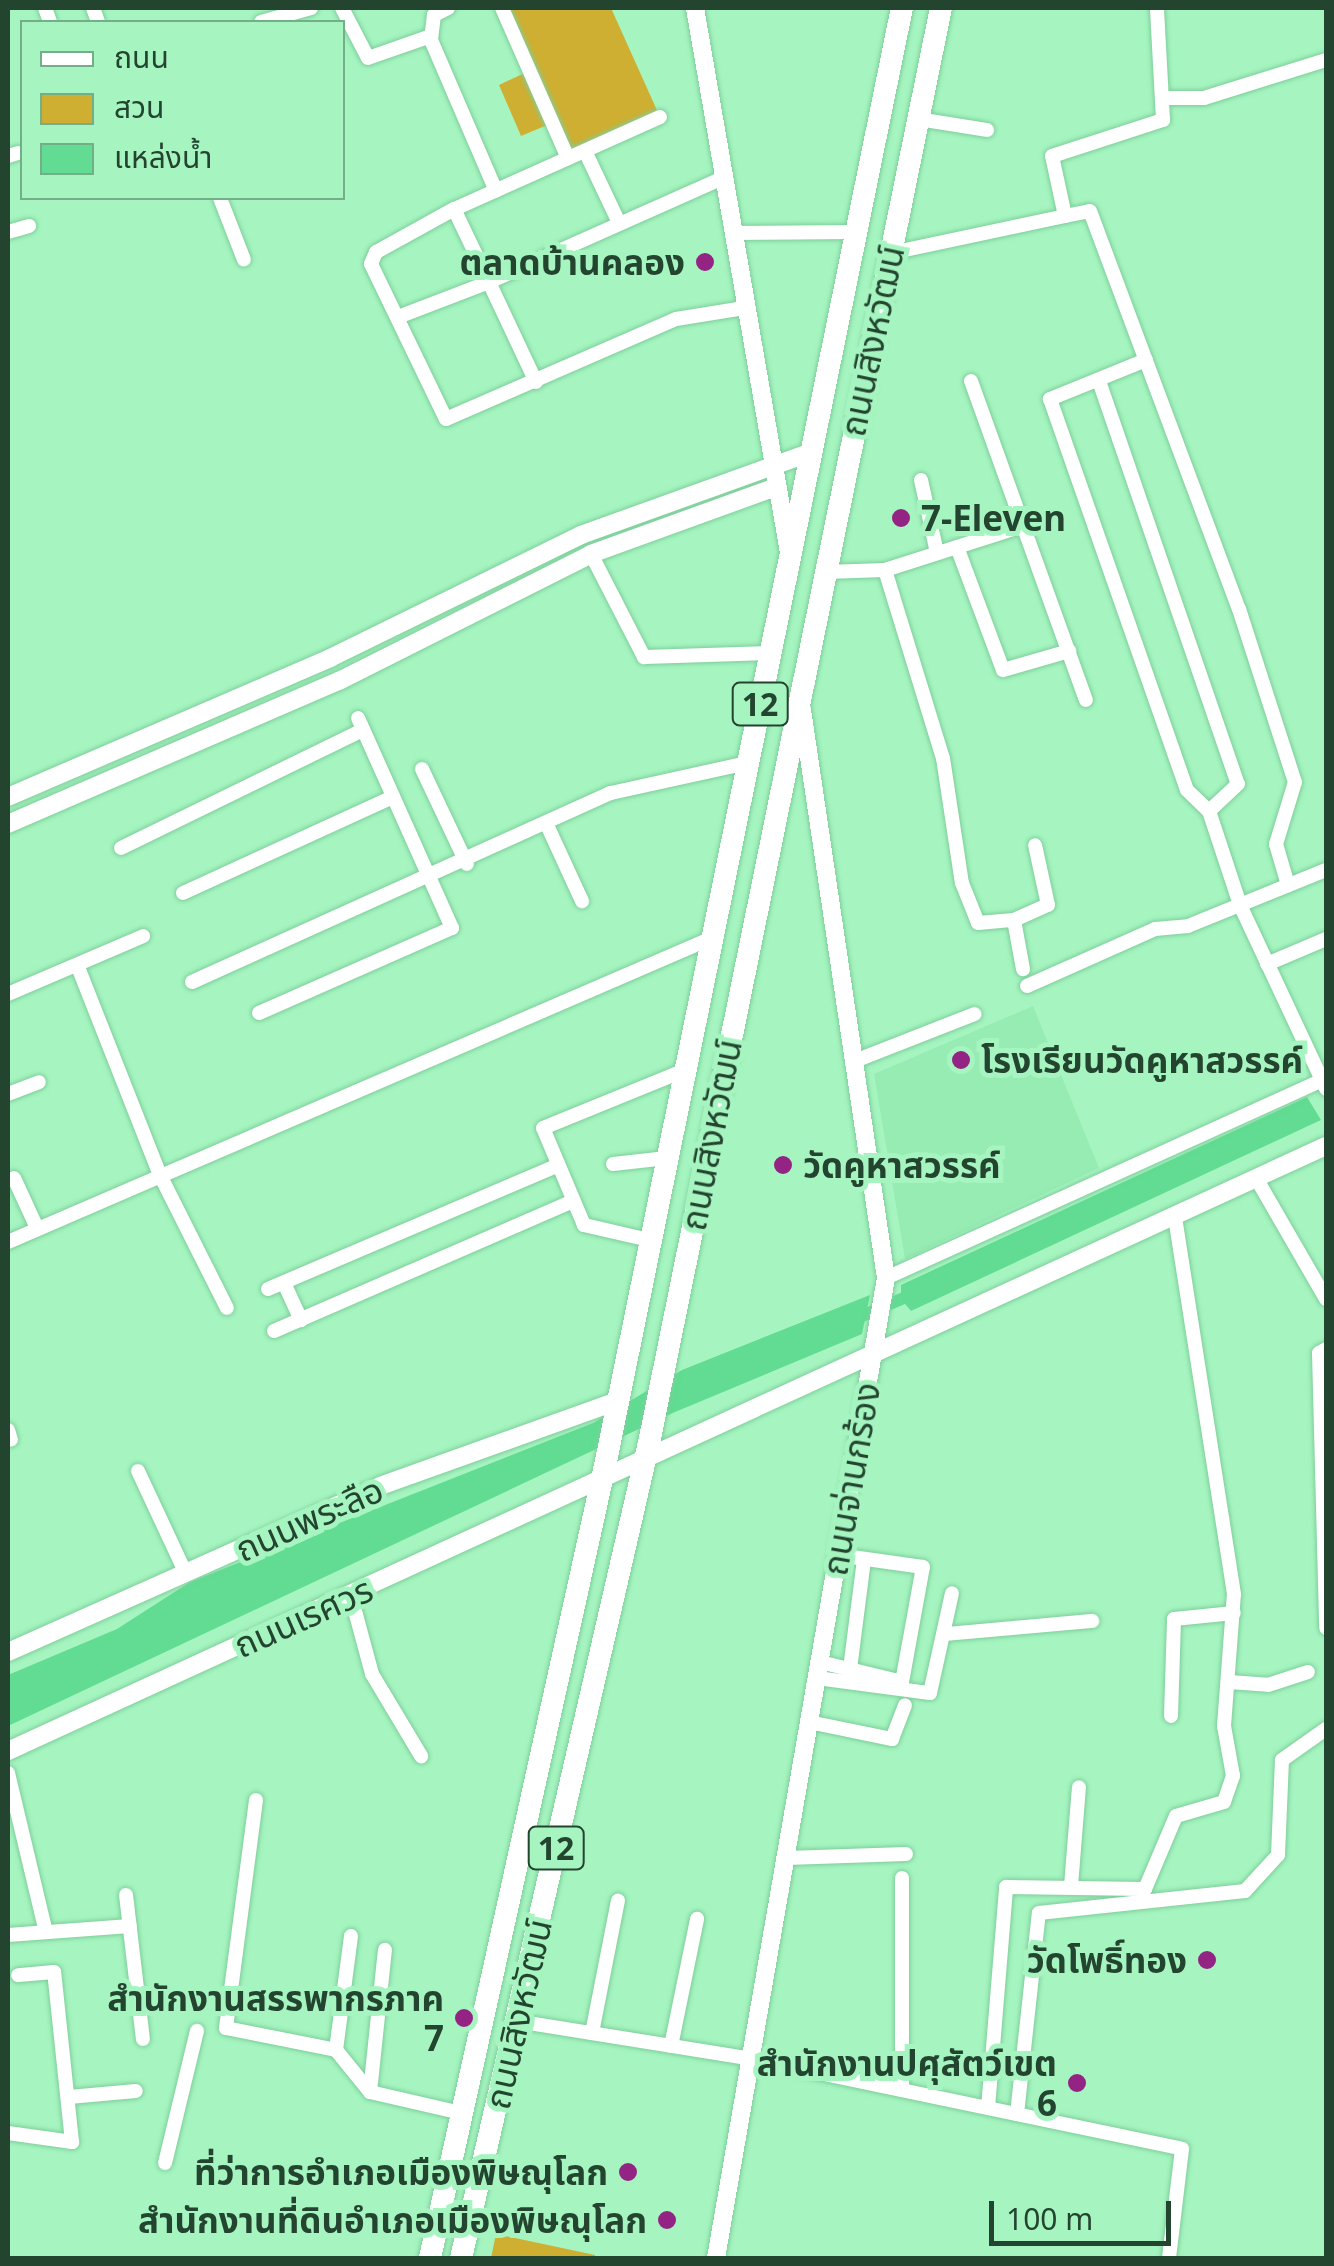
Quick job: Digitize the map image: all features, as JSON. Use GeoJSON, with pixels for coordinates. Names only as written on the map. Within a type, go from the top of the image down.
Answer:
{"type":"FeatureCollection","features":[{"type":"Feature","properties":{"kind":"main road","name":"ถนนสิงหวัฒน์"},"geometry":{"type":"LineString","coordinates":[[430,2258],[465,2114],[606,1461],[902,8]]}},
{"type":"Feature","properties":{"kind":"main road","name":"ถนนสิงหวัฒน์"},"geometry":{"type":"LineString","coordinates":[[461,2258],[648,1449],[940,8]]}},
{"type":"Feature","properties":{"kind":"main road"},"geometry":{"type":"LineString","coordinates":[[487,2014],[516,2021]]}},
{"type":"Feature","properties":{"kind":"street"},"geometry":{"type":"LineString","coordinates":[[268,20],[311,8]]}},
{"type":"Feature","properties":{"kind":"street"},"geometry":{"type":"LineString","coordinates":[[342,8],[368,58],[430,36]]}},
{"type":"Feature","properties":{"kind":"street"},"geometry":{"type":"LineString","coordinates":[[448,8],[434,15],[430,36],[496,191]]}},
{"type":"Feature","properties":{"kind":"street"},"geometry":{"type":"LineString","coordinates":[[502,8],[568,158]]}},
{"type":"Feature","properties":{"kind":"street"},"geometry":{"type":"LineString","coordinates":[[695,8],[772,488],[789,554]]}},
{"type":"Feature","properties":{"kind":"street"},"geometry":{"type":"LineString","coordinates":[[1065,216],[1052,156],[1163,120],[1168,98],[1157,8]]}},
{"type":"Feature","properties":{"kind":"street"},"geometry":{"type":"LineString","coordinates":[[1168,98],[1204,98],[1326,60]]}},
{"type":"Feature","properties":{"kind":"street"},"geometry":{"type":"LineString","coordinates":[[660,117],[454,210],[371,257],[444,418],[536,382],[678,318],[744,308]]}},
{"type":"Feature","properties":{"kind":"street"},"geometry":{"type":"LineString","coordinates":[[918,120],[987,130]]}},
{"type":"Feature","properties":{"kind":"street"},"geometry":{"type":"LineString","coordinates":[[585,151],[619,224]]}},
{"type":"Feature","properties":{"kind":"street"},"geometry":{"type":"LineString","coordinates":[[398,317],[489,282],[723,178]]}},
{"type":"Feature","properties":{"kind":"street"},"geometry":{"type":"LineString","coordinates":[[221,200],[244,260]]}},
{"type":"Feature","properties":{"kind":"street"},"geometry":{"type":"LineString","coordinates":[[454,210],[536,382]]}},
{"type":"Feature","properties":{"kind":"street"},"geometry":{"type":"LineString","coordinates":[[890,252],[1090,211],[1294,782],[1276,844],[1288,885]]}},
{"type":"Feature","properties":{"kind":"street"},"geometry":{"type":"LineString","coordinates":[[8,232],[29,226]]}},
{"type":"Feature","properties":{"kind":"street"},"geometry":{"type":"LineString","coordinates":[[732,233],[856,232]]}},
{"type":"Feature","properties":{"kind":"street"},"geometry":{"type":"LineString","coordinates":[[886,1278],[1324,1085],[1240,904],[1210,811],[1186,790],[1050,399],[1146,360]]}},
{"type":"Feature","properties":{"kind":"street"},"geometry":{"type":"LineString","coordinates":[[971,380],[1086,700]]}},
{"type":"Feature","properties":{"kind":"street"},"geometry":{"type":"LineString","coordinates":[[1099,381],[1238,784],[1210,811]]}},
{"type":"Feature","properties":{"kind":"street"},"geometry":{"type":"LineString","coordinates":[[8,797],[330,658],[581,535],[811,452]]}},
{"type":"Feature","properties":{"kind":"street"},"geometry":{"type":"LineString","coordinates":[[921,480],[937,553]]}},
{"type":"Feature","properties":{"kind":"street"},"geometry":{"type":"LineString","coordinates":[[8,824],[339,681],[590,554],[772,488]]}},
{"type":"Feature","properties":{"kind":"street"},"geometry":{"type":"LineString","coordinates":[[826,572],[885,570],[1024,526]]}},
{"type":"Feature","properties":{"kind":"street"},"geometry":{"type":"LineString","coordinates":[[957,547],[1003,670],[1069,651]]}},
{"type":"Feature","properties":{"kind":"street"},"geometry":{"type":"LineString","coordinates":[[590,554],[644,657],[770,653]]}},
{"type":"Feature","properties":{"kind":"street"},"geometry":{"type":"LineString","coordinates":[[885,570],[943,758],[962,883],[978,922],[1014,920],[1048,905],[1035,845]]}},
{"type":"Feature","properties":{"kind":"street","name":"ถนนจ่านกร้อง"},"geometry":{"type":"LineString","coordinates":[[716,2258],[886,1278],[860,1060],[800,698]]}},
{"type":"Feature","properties":{"kind":"street"},"geometry":{"type":"LineString","coordinates":[[121,848],[361,724],[452,928],[260,1013]]}},
{"type":"Feature","properties":{"kind":"street"},"geometry":{"type":"LineString","coordinates":[[192,982],[432,882],[547,824],[648,780],[748,763]]}},
{"type":"Feature","properties":{"kind":"street"},"geometry":{"type":"LineString","coordinates":[[422,770],[467,864]]}},
{"type":"Feature","properties":{"kind":"street"},"geometry":{"type":"LineString","coordinates":[[182,893],[394,796]]}},
{"type":"Feature","properties":{"kind":"street"},"geometry":{"type":"LineString","coordinates":[[547,824],[582,901]]}},
{"type":"Feature","properties":{"kind":"street"},"geometry":{"type":"LineString","coordinates":[[1027,986],[1155,929],[1240,904],[1326,872]]}},
{"type":"Feature","properties":{"kind":"street"},"geometry":{"type":"LineString","coordinates":[[1014,920],[1023,969]]}},
{"type":"Feature","properties":{"kind":"street"},"geometry":{"type":"LineString","coordinates":[[8,994],[144,936]]}},
{"type":"Feature","properties":{"kind":"street"},"geometry":{"type":"LineString","coordinates":[[8,1242],[159,1173],[712,938]]}},
{"type":"Feature","properties":{"kind":"street"},"geometry":{"type":"LineString","coordinates":[[1267,964],[1326,939]]}},
{"type":"Feature","properties":{"kind":"street"},"geometry":{"type":"LineString","coordinates":[[78,967],[159,1173],[226,1308]]}},
{"type":"Feature","properties":{"kind":"street"},"geometry":{"type":"LineString","coordinates":[[860,1060],[976,1014]]}},
{"type":"Feature","properties":{"kind":"street"},"geometry":{"type":"LineString","coordinates":[[649,1240],[590,1230],[571,1202],[543,1128],[685,1070]]}},
{"type":"Feature","properties":{"kind":"street"},"geometry":{"type":"LineString","coordinates":[[8,1094],[39,1082]]}},
{"type":"Feature","properties":{"kind":"street","name":"ถนนเรศวร"},"geometry":{"type":"LineString","coordinates":[[8,1751],[600,1485],[648,1449],[1259,1183],[1326,1146]]}},
{"type":"Feature","properties":{"kind":"street"},"geometry":{"type":"LineString","coordinates":[[613,1164],[667,1158]]}},
{"type":"Feature","properties":{"kind":"street"},"geometry":{"type":"LineString","coordinates":[[268,1289],[556,1166]]}},
{"type":"Feature","properties":{"kind":"street"},"geometry":{"type":"LineString","coordinates":[[14,1178],[37,1228]]}},
{"type":"Feature","properties":{"kind":"street"},"geometry":{"type":"LineString","coordinates":[[1259,1183],[1326,1299]]}},
{"type":"Feature","properties":{"kind":"street"},"geometry":{"type":"LineString","coordinates":[[274,1331],[571,1202]]}},
{"type":"Feature","properties":{"kind":"street"},"geometry":{"type":"LineString","coordinates":[[988,2108],[1006,1887],[1145,1889],[1176,1816],[1224,1802],[1233,1776],[1229,1682],[1234,1612],[1199,1330],[1174,1220]]}},
{"type":"Feature","properties":{"kind":"street"},"geometry":{"type":"LineString","coordinates":[[284,1282],[301,1320]]}},
{"type":"Feature","properties":{"kind":"street"},"geometry":{"type":"LineString","coordinates":[[1326,1350],[1319,1353],[1326,1628]]}},
{"type":"Feature","properties":{"kind":"street","name":"ถนนพระลือ"},"geometry":{"type":"LineString","coordinates":[[8,1652],[397,1479],[617,1401]]}},
{"type":"Feature","properties":{"kind":"street"},"geometry":{"type":"LineString","coordinates":[[138,1471],[186,1574]]}},
{"type":"Feature","properties":{"kind":"street"},"geometry":{"type":"LineString","coordinates":[[818,1670],[850,1669],[902,1682],[922,1567],[838,1555]]}},
{"type":"Feature","properties":{"kind":"street"},"geometry":{"type":"LineString","coordinates":[[850,1669],[864,1559]]}},
{"type":"Feature","properties":{"kind":"street"},"geometry":{"type":"LineString","coordinates":[[818,1670],[928,1694],[946,1634],[952,1593]]}},
{"type":"Feature","properties":{"kind":"street"},"geometry":{"type":"LineString","coordinates":[[351,1596],[372,1674],[421,1756]]}},
{"type":"Feature","properties":{"kind":"street"},"geometry":{"type":"LineString","coordinates":[[1171,1716],[1174,1618],[1234,1612]]}},
{"type":"Feature","properties":{"kind":"street"},"geometry":{"type":"LineString","coordinates":[[946,1634],[1092,1622]]}},
{"type":"Feature","properties":{"kind":"street"},"geometry":{"type":"LineString","coordinates":[[1229,1682],[1268,1685],[1308,1672]]}},
{"type":"Feature","properties":{"kind":"street"},"geometry":{"type":"LineString","coordinates":[[810,1722],[892,1740],[905,1705]]}},
{"type":"Feature","properties":{"kind":"street"},"geometry":{"type":"LineString","coordinates":[[1017,2114],[1034,1920],[1056,1906],[1245,1890],[1278,1856],[1282,1760],[1326,1728]]}},
{"type":"Feature","properties":{"kind":"street"},"geometry":{"type":"LineString","coordinates":[[8,1773],[46,1932]]}},
{"type":"Feature","properties":{"kind":"street"},"geometry":{"type":"LineString","coordinates":[[1071,1886],[1078,1787]]}},
{"type":"Feature","properties":{"kind":"street"},"geometry":{"type":"LineString","coordinates":[[256,1800],[226,2028],[336,2050],[370,2092],[465,2114]]}},
{"type":"Feature","properties":{"kind":"street"},"geometry":{"type":"LineString","coordinates":[[786,1858],[906,1854]]}},
{"type":"Feature","properties":{"kind":"street"},"geometry":{"type":"LineString","coordinates":[[902,1878],[902,2090]]}},
{"type":"Feature","properties":{"kind":"street"},"geometry":{"type":"LineString","coordinates":[[126,1895],[143,2039]]}},
{"type":"Feature","properties":{"kind":"street"},"geometry":{"type":"LineString","coordinates":[[592,2033],[618,1900]]}},
{"type":"Feature","properties":{"kind":"street"},"geometry":{"type":"LineString","coordinates":[[671,2046],[697,1919]]}},
{"type":"Feature","properties":{"kind":"street"},"geometry":{"type":"LineString","coordinates":[[8,1935],[130,1926]]}},
{"type":"Feature","properties":{"kind":"street"},"geometry":{"type":"LineString","coordinates":[[336,2050],[351,1936]]}},
{"type":"Feature","properties":{"kind":"street"},"geometry":{"type":"LineString","coordinates":[[370,2092],[385,1950]]}},
{"type":"Feature","properties":{"kind":"street"},"geometry":{"type":"LineString","coordinates":[[8,2133],[72,2142],[54,1972],[18,1975]]}},
{"type":"Feature","properties":{"kind":"street"},"geometry":{"type":"LineString","coordinates":[[516,2021],[753,2059],[1182,2149],[1169,2258]]}},
{"type":"Feature","properties":{"kind":"street"},"geometry":{"type":"LineString","coordinates":[[166,2163],[196,2031]]}},
{"type":"Feature","properties":{"kind":"street"},"geometry":{"type":"LineString","coordinates":[[68,2097],[136,2091]]}},
{"type":"Feature","properties":{"kind":"shaded area"},"geometry":{"type":"Polygon","coordinates":[[[1033,1006],[1099,1168],[905,1259],[874,1074],[1033,1006]]]}},
{"type":"Feature","properties":{"kind":"green space"},"geometry":{"type":"Polygon","coordinates":[[[502,8],[611,8],[660,117],[568,158],[552,123],[521,136],[499,85],[529,71],[502,8]]]}},
{"type":"Feature","properties":{"kind":"green space"},"geometry":{"type":"Polygon","coordinates":[[[496,2234],[595,2255],[595,2258],[491,2258],[496,2234]]]}},
{"type":"Feature","properties":{"kind":"water"},"geometry":{"type":"Polygon","coordinates":[[[1307,1097],[1321,1120],[911,1311],[901,1299],[901,1285],[1307,1097]]]}},
{"type":"Feature","properties":{"kind":"water"},"geometry":{"type":"Polygon","coordinates":[[[870,1295],[862,1334],[675,1412],[8,1726],[8,1675],[117,1629],[190,1582],[593,1423],[682,1370],[870,1295]]]}},
{"type":"Feature","properties":{"kind":"waterway"},"geometry":{"type":"LineString","coordinates":[[855,1319],[915,1293]]}},
{"type":"Feature","properties":{"kind":"place","name":"ตลาดบ้านคลอง"},"geometry":{"type":"Point","coordinates":[705,262]}},
{"type":"Feature","properties":{"kind":"place","name":"7-Eleven"},"geometry":{"type":"Point","coordinates":[901,518]}},
{"type":"Feature","properties":{"kind":"place","name":"โรงเรียนวัดคูหาสวรรค์"},"geometry":{"type":"Point","coordinates":[961,1060]}},
{"type":"Feature","properties":{"kind":"place","name":"วัดคูหาสวรรค์"},"geometry":{"type":"Point","coordinates":[783,1165]}},
{"type":"Feature","properties":{"kind":"place","name":"วัดโพธิ์ทอง"},"geometry":{"type":"Point","coordinates":[1207,1960]}},
{"type":"Feature","properties":{"kind":"place","name":"สำนักงานสรรพากรภาค 7"},"geometry":{"type":"Point","coordinates":[464,2018]}},
{"type":"Feature","properties":{"kind":"place","name":"สำนักงานปศุสัตว์เขต 6"},"geometry":{"type":"Point","coordinates":[1077,2083]}},
{"type":"Feature","properties":{"kind":"place","name":"ที่ว่าการอำเภอเมืองพิษณุโลก"},"geometry":{"type":"Point","coordinates":[628,2172]}},
{"type":"Feature","properties":{"kind":"place","name":"สำนักงานที่ดินอำเภอเมืองพิษณุโลก"},"geometry":{"type":"Point","coordinates":[667,2220]}}]}
